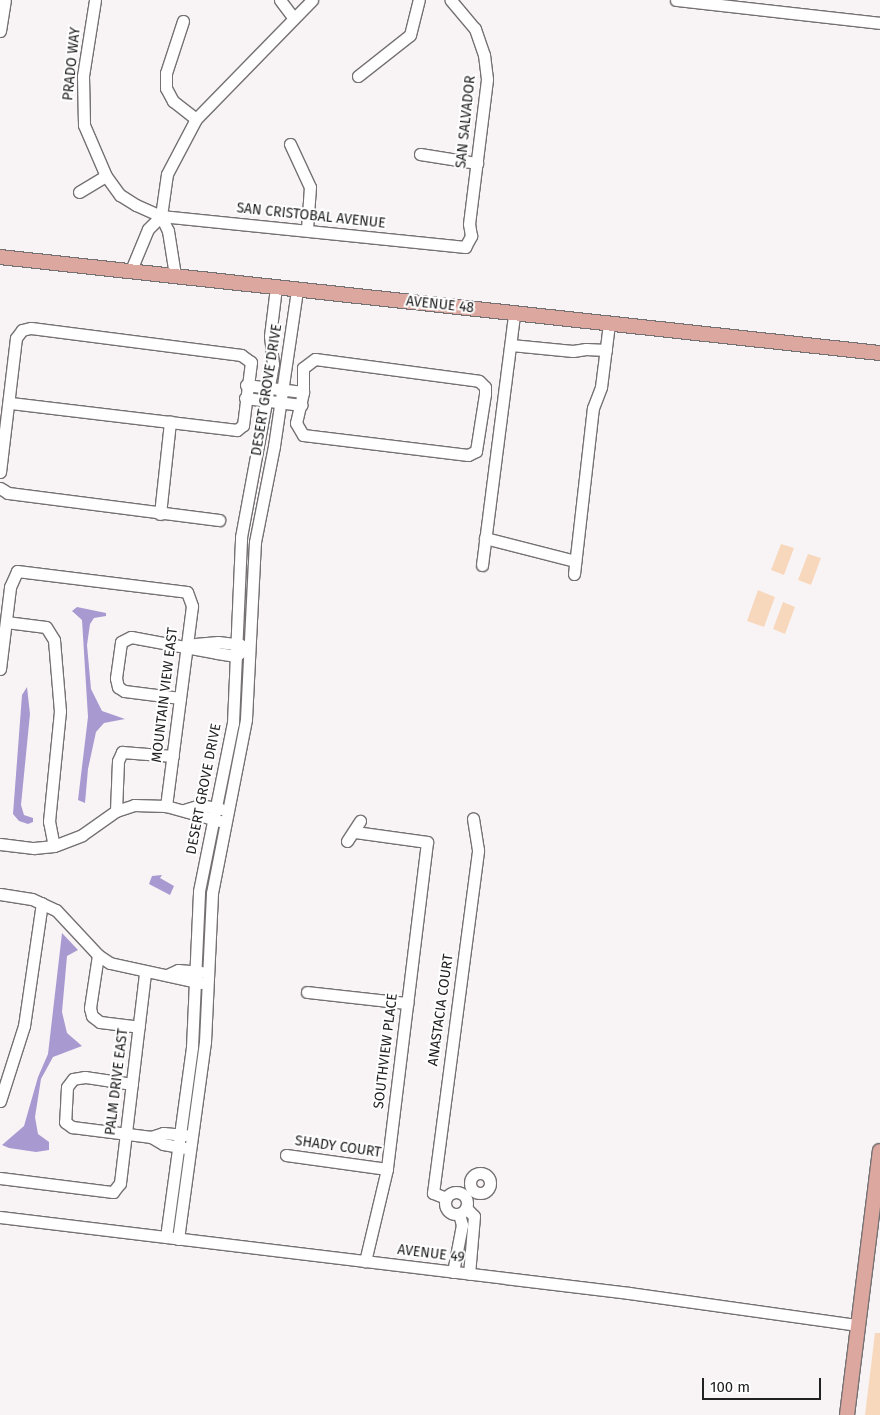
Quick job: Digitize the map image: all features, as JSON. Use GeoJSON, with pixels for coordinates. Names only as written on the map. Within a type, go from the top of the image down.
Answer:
{"type":"FeatureCollection","features":[{"type":"Feature","properties":{"kind":"main road","name":"AVENUE 48"},"geometry":{"type":"LineString","coordinates":[[0,256],[880,353]]}},
{"type":"Feature","properties":{"kind":"main road"},"geometry":{"type":"LineString","coordinates":[[847,1415],[880,1150]]}},
{"type":"Feature","properties":{"kind":"street"},"geometry":{"type":"LineString","coordinates":[[0,31],[5,0]]}},
{"type":"Feature","properties":{"kind":"street","name":"PRADO WAY"},"geometry":{"type":"LineString","coordinates":[[95,0],[83,76],[82,113],[87,135],[106,176],[120,195],[150,214],[161,216]]}},
{"type":"Feature","properties":{"kind":"street"},"geometry":{"type":"LineString","coordinates":[[280,0],[293,17]]}},
{"type":"Feature","properties":{"kind":"street"},"geometry":{"type":"LineString","coordinates":[[175,275],[168,231],[161,216],[166,174],[196,119],[293,17],[312,0]]}},
{"type":"Feature","properties":{"kind":"street"},"geometry":{"type":"LineString","coordinates":[[358,76],[410,35],[419,0]]}},
{"type":"Feature","properties":{"kind":"street","name":"SAN SALVADOR"},"geometry":{"type":"LineString","coordinates":[[451,0],[475,30],[486,67],[486,94],[477,163],[470,244],[458,248]]}},
{"type":"Feature","properties":{"kind":"street"},"geometry":{"type":"LineString","coordinates":[[676,0],[880,23]]}},
{"type":"Feature","properties":{"kind":"street"},"geometry":{"type":"LineString","coordinates":[[183,20],[166,73],[166,88],[173,100],[196,119]]}},
{"type":"Feature","properties":{"kind":"street"},"geometry":{"type":"LineString","coordinates":[[290,144],[310,187],[307,229]]}},
{"type":"Feature","properties":{"kind":"street"},"geometry":{"type":"LineString","coordinates":[[420,154],[477,163]]}},
{"type":"Feature","properties":{"kind":"street"},"geometry":{"type":"LineString","coordinates":[[79,192],[106,176]]}},
{"type":"Feature","properties":{"kind":"street"},"geometry":{"type":"LineString","coordinates":[[131,270],[148,229],[161,216]]}},
{"type":"Feature","properties":{"kind":"street","name":"SAN CRISTOBAL AVENUE"},"geometry":{"type":"LineString","coordinates":[[161,216],[307,229],[458,248]]}},
{"type":"Feature","properties":{"kind":"street","name":"DESERT GROVE DRIVE"},"geometry":{"type":"LineString","coordinates":[[172,1238],[184,1147],[192,1047],[212,892],[246,719],[255,542],[275,389],[270,336],[276,287]]}},
{"type":"Feature","properties":{"kind":"street","name":"DESERT GROVE DRIVE"},"geometry":{"type":"LineString","coordinates":[[275,389],[285,366],[297,290]]}},
{"type":"Feature","properties":{"kind":"street"},"geometry":{"type":"LineString","coordinates":[[482,565],[514,314]]}},
{"type":"Feature","properties":{"kind":"street"},"geometry":{"type":"LineString","coordinates":[[574,574],[593,408],[601,387],[609,324]]}},
{"type":"Feature","properties":{"kind":"street"},"geometry":{"type":"LineString","coordinates":[[0,472],[8,403],[16,338],[22,330],[31,328],[241,355],[251,362],[246,385],[243,425],[237,430],[8,403]]}},
{"type":"Feature","properties":{"kind":"street"},"geometry":{"type":"LineString","coordinates":[[511,345],[606,354]]}},
{"type":"Feature","properties":{"kind":"street"},"geometry":{"type":"LineString","coordinates":[[315,359],[475,379],[485,387],[478,447],[468,455],[303,434],[296,423],[302,405],[303,392],[303,368],[315,359]]}},
{"type":"Feature","properties":{"kind":"street"},"geometry":{"type":"LineString","coordinates":[[273,364],[285,366]]}},
{"type":"Feature","properties":{"kind":"street"},"geometry":{"type":"LineString","coordinates":[[246,385],[303,392]]}},
{"type":"Feature","properties":{"kind":"street"},"geometry":{"type":"LineString","coordinates":[[245,398],[302,405]]}},
{"type":"Feature","properties":{"kind":"street","name":"DESERT GROVE DRIVE"},"geometry":{"type":"LineString","coordinates":[[201,977],[199,891],[233,724],[241,537],[273,402]]}},
{"type":"Feature","properties":{"kind":"street"},"geometry":{"type":"LineString","coordinates":[[160,514],[170,422]]}},
{"type":"Feature","properties":{"kind":"street"},"geometry":{"type":"LineString","coordinates":[[0,488],[8,493],[160,514],[219,520]]}},
{"type":"Feature","properties":{"kind":"street"},"geometry":{"type":"LineString","coordinates":[[485,538],[575,561]]}},
{"type":"Feature","properties":{"kind":"street","name":"MOUNTAIN VIEW EAST"},"geometry":{"type":"LineString","coordinates":[[6,622],[12,581],[21,569],[183,590],[192,600],[166,806]]}},
{"type":"Feature","properties":{"kind":"street"},"geometry":{"type":"LineString","coordinates":[[0,669],[6,622],[46,628],[54,640],[60,711],[49,822],[54,846]]}},
{"type":"Feature","properties":{"kind":"street"},"geometry":{"type":"LineString","coordinates":[[180,698],[124,691],[118,687],[116,678],[121,642],[127,638],[236,650],[249,647]]}},
{"type":"Feature","properties":{"kind":"street"},"geometry":{"type":"LineString","coordinates":[[116,811],[118,761],[122,752],[173,756]]}},
{"type":"Feature","properties":{"kind":"street"},"geometry":{"type":"LineString","coordinates":[[0,844],[34,848],[54,846],[82,834],[116,811],[134,805],[166,806],[226,822]]}},
{"type":"Feature","properties":{"kind":"street"},"geometry":{"type":"LineString","coordinates":[[184,810],[200,805],[229,810]]}},
{"type":"Feature","properties":{"kind":"street","name":"ANASTACIA COURT"},"geometry":{"type":"LineString","coordinates":[[463,1211],[447,1210],[446,1198],[432,1193],[478,850],[473,818]]}},
{"type":"Feature","properties":{"kind":"street","name":"SOUTHVIEW PLACE"},"geometry":{"type":"LineString","coordinates":[[360,821],[351,837],[427,842],[387,1169],[365,1261]]}},
{"type":"Feature","properties":{"kind":"street"},"geometry":{"type":"LineString","coordinates":[[0,894],[42,902],[66,919],[98,955],[121,967],[167,975],[201,977]]}},
{"type":"Feature","properties":{"kind":"street"},"geometry":{"type":"LineString","coordinates":[[0,1101],[24,1026],[42,902]]}},
{"type":"Feature","properties":{"kind":"street"},"geometry":{"type":"LineString","coordinates":[[98,955],[90,1008],[92,1016],[100,1022],[138,1027]]}},
{"type":"Feature","properties":{"kind":"street","name":"PALM DRIVE EAST"},"geometry":{"type":"LineString","coordinates":[[0,1178],[113,1192],[120,1183],[145,972]]}},
{"type":"Feature","properties":{"kind":"street"},"geometry":{"type":"LineString","coordinates":[[307,992],[407,1003]]}},
{"type":"Feature","properties":{"kind":"street"},"geometry":{"type":"LineString","coordinates":[[132,1084],[77,1077],[67,1087],[64,1112],[65,1122],[72,1127],[151,1137],[163,1144],[184,1147]]}},
{"type":"Feature","properties":{"kind":"street"},"geometry":{"type":"LineString","coordinates":[[151,1137],[163,1133],[185,1135]]}},
{"type":"Feature","properties":{"kind":"street","name":"SHADY COURT"},"geometry":{"type":"LineString","coordinates":[[286,1155],[387,1169]]}},
{"type":"Feature","properties":{"kind":"street"},"geometry":{"type":"LineString","coordinates":[[446,1198],[457,1192],[468,1192],[452,1272]]}},
{"type":"Feature","properties":{"kind":"street"},"geometry":{"type":"LineString","coordinates":[[463,1211],[474,1216],[469,1274]]}},
{"type":"Feature","properties":{"kind":"street","name":"AVENUE 49"},"geometry":{"type":"LineString","coordinates":[[0,1217],[469,1274],[858,1325]]}},
{"type":"Feature","properties":{"kind":"shaded area"},"geometry":{"type":"Polygon","coordinates":[[[781,544],[794,548],[784,575],[771,570],[781,544]]]}},
{"type":"Feature","properties":{"kind":"shaded area"},"geometry":{"type":"Polygon","coordinates":[[[808,554],[821,558],[811,585],[798,580],[808,554]]]}},
{"type":"Feature","properties":{"kind":"shaded area"},"geometry":{"type":"Polygon","coordinates":[[[758,590],[775,597],[764,627],[747,621],[758,590]]]}},
{"type":"Feature","properties":{"kind":"shaded area"},"geometry":{"type":"Polygon","coordinates":[[[783,602],[795,607],[785,634],[773,629],[783,602]]]}},
{"type":"Feature","properties":{"kind":"shaded area"},"geometry":{"type":"Polygon","coordinates":[[[77,607],[106,613],[106,616],[94,618],[90,624],[87,645],[91,689],[102,711],[125,719],[104,723],[96,732],[88,769],[85,803],[78,800],[88,717],[82,620],[72,611],[77,607]]]}},
{"type":"Feature","properties":{"kind":"shaded area"},"geometry":{"type":"Polygon","coordinates":[[[27,687],[30,714],[21,805],[24,815],[33,818],[33,822],[28,824],[19,821],[13,814],[22,695],[27,687]]]}},
{"type":"Feature","properties":{"kind":"shaded area"},"geometry":{"type":"Polygon","coordinates":[[[162,875],[160,878],[174,886],[170,895],[149,884],[152,876],[162,875]]]}},
{"type":"Feature","properties":{"kind":"shaded area"},"geometry":{"type":"Polygon","coordinates":[[[62,933],[78,950],[67,956],[62,1012],[67,1033],[82,1046],[53,1057],[41,1079],[35,1117],[38,1134],[49,1142],[49,1150],[36,1152],[9,1148],[2,1145],[24,1126],[38,1077],[48,1054],[62,933]]]}},
{"type":"Feature","properties":{"kind":"shaded area"},"geometry":{"type":"Polygon","coordinates":[[[875,1333],[880,1333],[880,1415],[865,1415],[875,1333]]]}}]}
